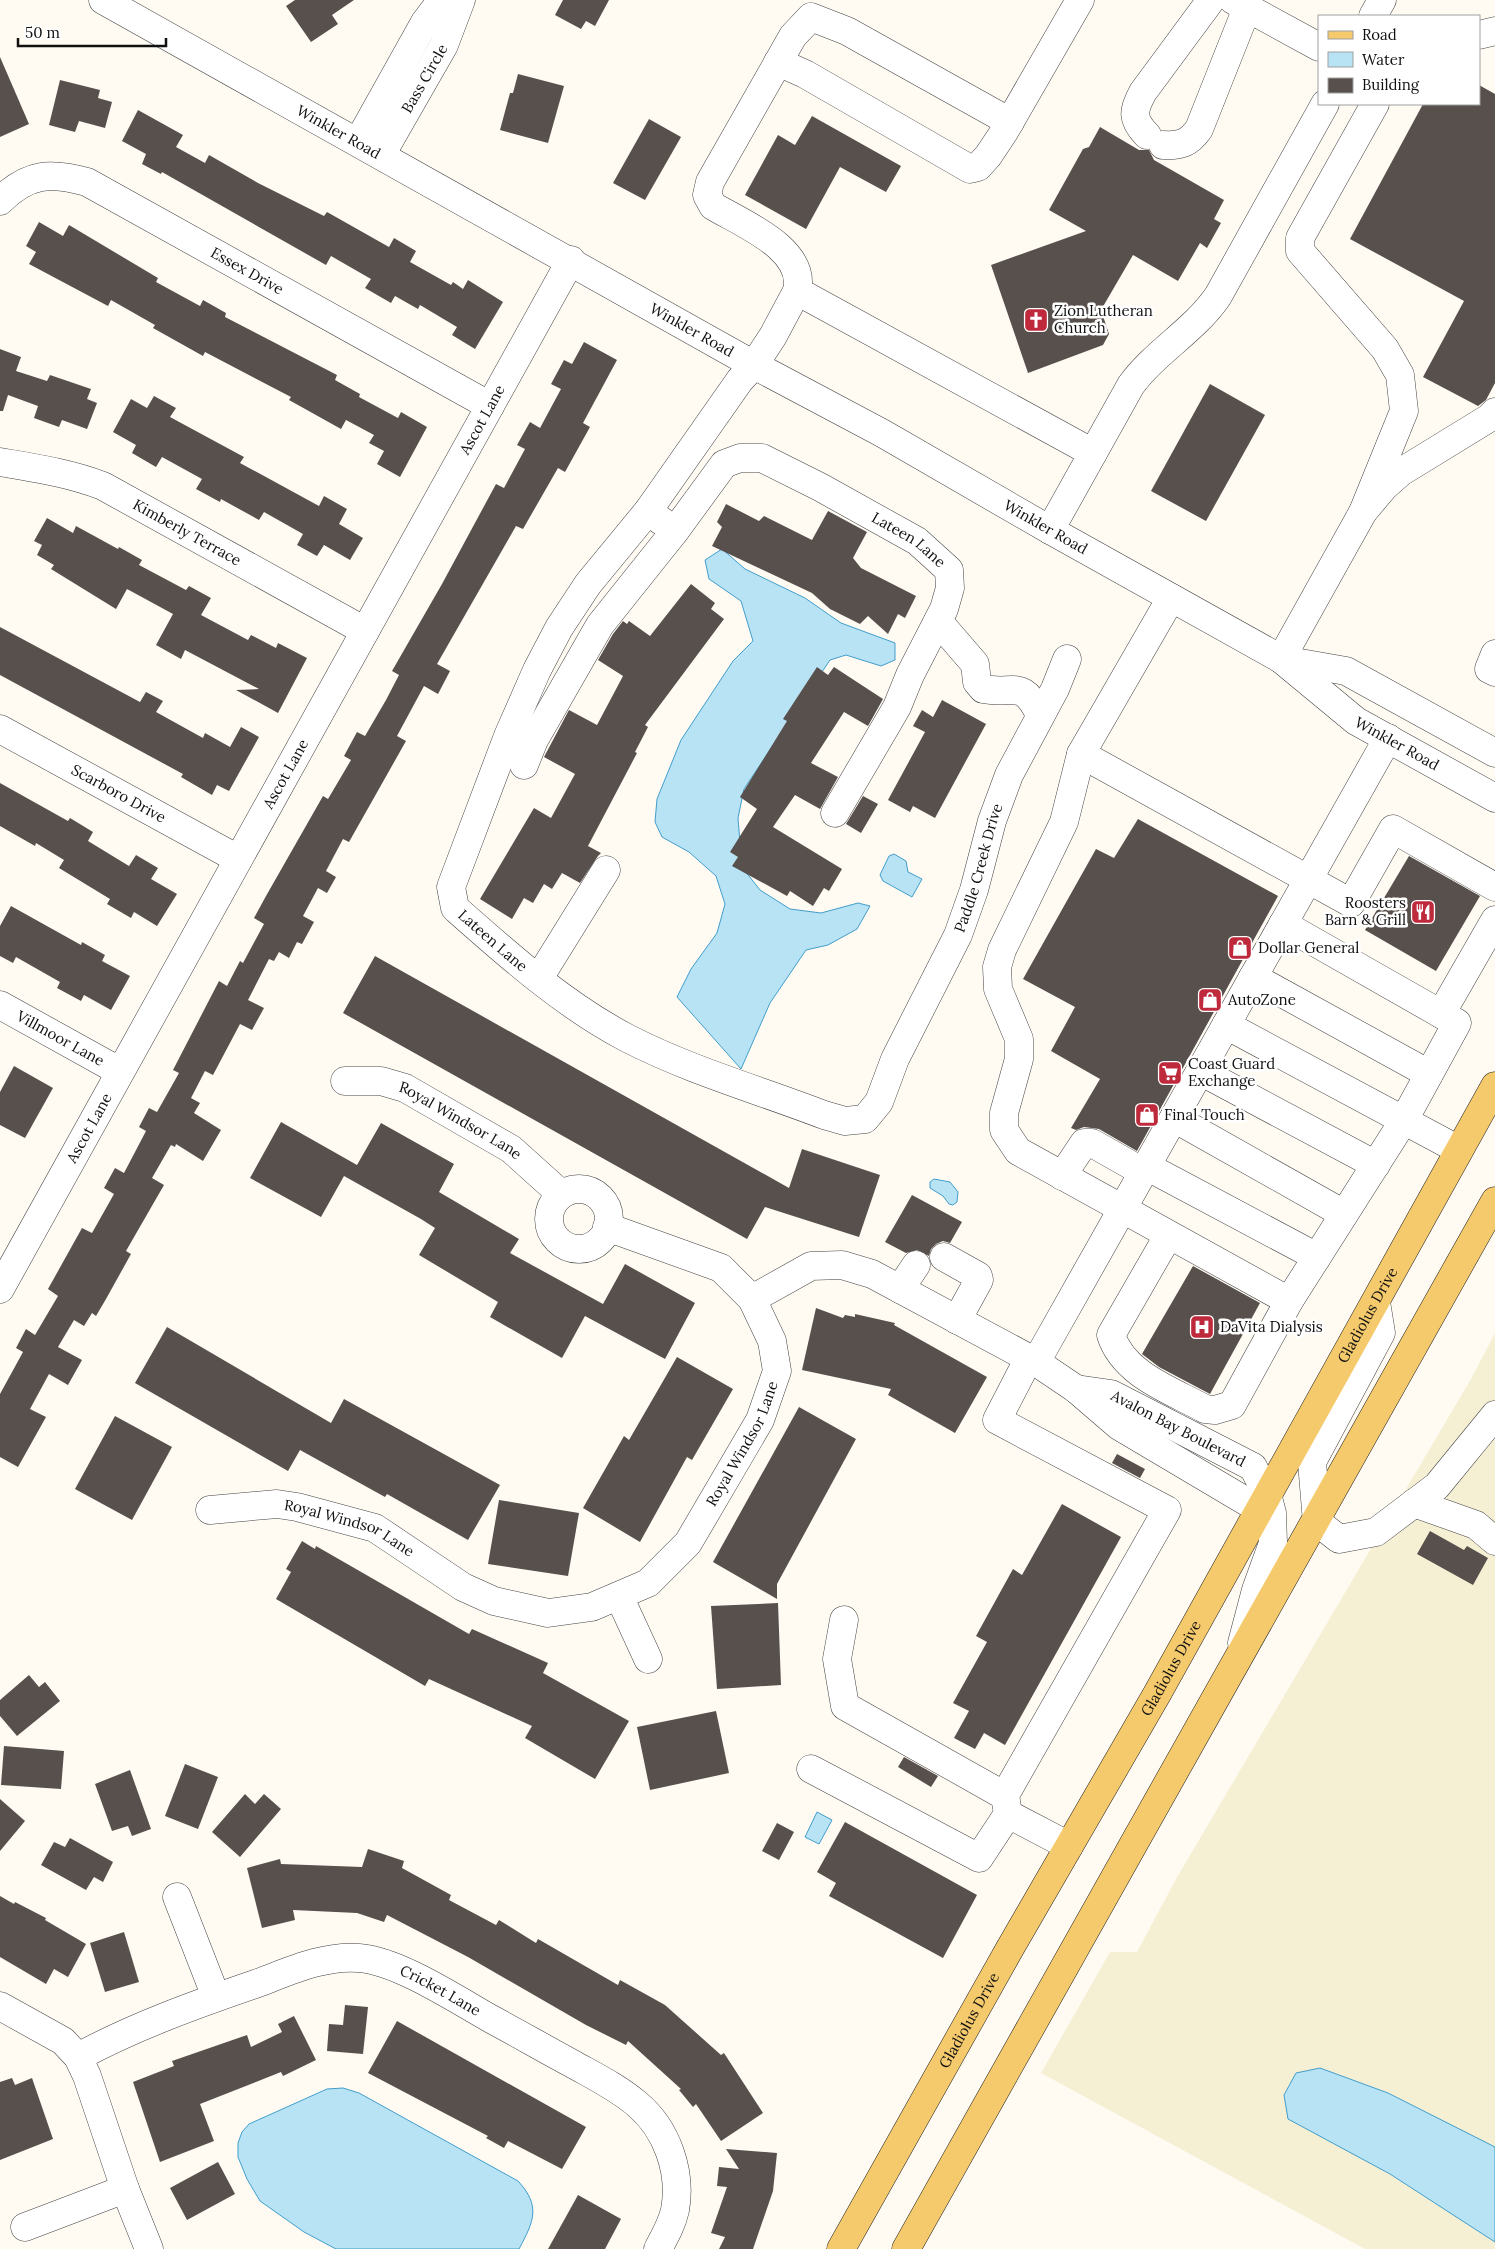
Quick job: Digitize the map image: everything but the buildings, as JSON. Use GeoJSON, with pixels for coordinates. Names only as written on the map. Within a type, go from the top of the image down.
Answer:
{"type":"FeatureCollection","features":[{"type":"Feature","properties":{"kind":"main road","name":"Gladiolus Drive"},"geometry":{"type":"LineString","coordinates":[[841,2249],[1376,1302],[1495,1086]]}},
{"type":"Feature","properties":{"kind":"main road"},"geometry":{"type":"LineString","coordinates":[[906,2249],[1495,1201]]}},
{"type":"Feature","properties":{"kind":"street","name":"Winkler Road"},"geometry":{"type":"LineString","coordinates":[[103,0],[571,260],[754,365],[882,433],[1050,530],[1281,659],[1356,721],[1495,798]]}},
{"type":"Feature","properties":{"kind":"street","name":"Bass Circle"},"geometry":{"type":"LineString","coordinates":[[370,148],[425,22],[442,0]]}},
{"type":"Feature","properties":{"kind":"street","name":"Bass Circle"},"geometry":{"type":"LineString","coordinates":[[370,148],[444,45],[461,0]]}},
{"type":"Feature","properties":{"kind":"street"},"geometry":{"type":"LineString","coordinates":[[778,62],[805,74],[970,169],[978,167],[988,156],[1010,122],[1080,0]]}},
{"type":"Feature","properties":{"kind":"street"},"geometry":{"type":"LineString","coordinates":[[1210,0],[1136,104],[1134,115],[1138,126],[1155,140],[1178,146],[1191,141],[1199,128],[1240,4],[1318,46]]}},
{"type":"Feature","properties":{"kind":"street"},"geometry":{"type":"LineString","coordinates":[[1374,15],[1382,0]]}},
{"type":"Feature","properties":{"kind":"street"},"geometry":{"type":"LineString","coordinates":[[1010,122],[847,30],[811,17],[793,36],[710,182],[707,195],[713,206],[783,250],[795,264],[799,283],[797,292],[1093,453]]}},
{"type":"Feature","properties":{"kind":"street"},"geometry":{"type":"LineString","coordinates":[[1480,35],[1495,31]]}},
{"type":"Feature","properties":{"kind":"street"},"geometry":{"type":"LineString","coordinates":[[1050,530],[1131,385],[1144,368],[1201,319],[1218,296],[1323,105]]}},
{"type":"Feature","properties":{"kind":"street"},"geometry":{"type":"LineString","coordinates":[[1281,659],[1364,512],[1404,411],[1400,375],[1385,349],[1300,250],[1300,238],[1374,105]]}},
{"type":"Feature","properties":{"kind":"street","name":"Essex Drive"},"geometry":{"type":"LineString","coordinates":[[0,201],[14,186],[37,176],[62,175],[86,182],[490,406]]}},
{"type":"Feature","properties":{"kind":"street","name":"Ascot Lane"},"geometry":{"type":"LineString","coordinates":[[0,1289],[119,1071],[571,260]]}},
{"type":"Feature","properties":{"kind":"street","name":"Lateen Lane"},"geometry":{"type":"LineString","coordinates":[[797,292],[754,365],[740,380],[648,511],[588,584],[551,644],[508,736],[451,887],[455,908],[585,1014],[627,1038],[671,1058],[845,1121],[865,1119],[879,1102],[888,1075]]}},
{"type":"Feature","properties":{"kind":"street"},"geometry":{"type":"LineString","coordinates":[[1364,512],[1384,488],[1401,472],[1481,424],[1495,412]]}},
{"type":"Feature","properties":{"kind":"street","name":"Lateen Lane"},"geometry":{"type":"LineString","coordinates":[[524,765],[534,740],[600,625],[675,531],[724,464],[740,458],[762,458],[820,487],[918,541],[949,570],[950,588],[938,622],[910,675],[897,706],[835,813]]}},
{"type":"Feature","properties":{"kind":"street","name":"Kimberly Terrace"},"geometry":{"type":"LineString","coordinates":[[0,462],[55,471],[103,486],[365,631]]}},
{"type":"Feature","properties":{"kind":"street"},"geometry":{"type":"LineString","coordinates":[[648,511],[675,531]]}},
{"type":"Feature","properties":{"kind":"street"},"geometry":{"type":"LineString","coordinates":[[1171,598],[1081,754],[1064,822],[1002,950],[997,967],[998,989],[1019,1039],[1019,1059],[1004,1112],[1004,1130],[1018,1151],[1168,1236],[1289,1301]]}},
{"type":"Feature","properties":{"kind":"street"},"geometry":{"type":"LineString","coordinates":[[938,622],[975,664],[976,682],[983,689],[1024,692],[1032,699],[1040,715]]}},
{"type":"Feature","properties":{"kind":"street"},"geometry":{"type":"LineString","coordinates":[[551,644],[579,662]]}},
{"type":"Feature","properties":{"kind":"street"},"geometry":{"type":"LineString","coordinates":[[1495,654],[1489,669],[1495,672]]}},
{"type":"Feature","properties":{"kind":"street","name":"Paddle Creek Drive"},"geometry":{"type":"LineString","coordinates":[[888,1075],[958,935],[974,890],[992,821],[1009,775],[1055,689],[1068,659]]}},
{"type":"Feature","properties":{"kind":"street","name":"Winkler Road"},"geometry":{"type":"LineString","coordinates":[[1281,659],[1346,671],[1495,753]]}},
{"type":"Feature","properties":{"kind":"street","name":"Scarboro Drive"},"geometry":{"type":"LineString","coordinates":[[0,729],[71,765],[238,859]]}},
{"type":"Feature","properties":{"kind":"street"},"geometry":{"type":"LineString","coordinates":[[811,1769],[978,1858],[1167,1510],[997,1420],[1145,1169],[1388,738]]}},
{"type":"Feature","properties":{"kind":"street"},"geometry":{"type":"LineString","coordinates":[[1081,754],[1351,903],[1394,829],[1495,887]]}},
{"type":"Feature","properties":{"kind":"street"},"geometry":{"type":"LineString","coordinates":[[539,978],[606,870]]}},
{"type":"Feature","properties":{"kind":"street"},"geometry":{"type":"LineString","coordinates":[[1441,1014],[1495,920]]}},
{"type":"Feature","properties":{"kind":"street"},"geometry":{"type":"LineString","coordinates":[[1168,1236],[1111,1336],[1116,1349],[1128,1365],[1205,1409],[1215,1410],[1232,1405],[1289,1301],[1404,1120],[1457,1023],[1283,924]]}},
{"type":"Feature","properties":{"kind":"street"},"geometry":{"type":"LineString","coordinates":[[1253,977],[1429,1074]]}},
{"type":"Feature","properties":{"kind":"street","name":"Villmoor Lane"},"geometry":{"type":"LineString","coordinates":[[0,1005],[119,1071]]}},
{"type":"Feature","properties":{"kind":"street"},"geometry":{"type":"LineString","coordinates":[[1226,1025],[1459,1150]]}},
{"type":"Feature","properties":{"kind":"street"},"geometry":{"type":"LineString","coordinates":[[1200,1071],[1376,1165]]}},
{"type":"Feature","properties":{"kind":"street","name":"Royal Windsor Lane"},"geometry":{"type":"LineString","coordinates":[[345,1081],[381,1081],[405,1088],[511,1149],[561,1194]]}},
{"type":"Feature","properties":{"kind":"street"},"geometry":{"type":"LineString","coordinates":[[1174,1118],[1344,1214]]}},
{"type":"Feature","properties":{"kind":"street"},"geometry":{"type":"LineString","coordinates":[[1062,1176],[1084,1143],[1092,1143],[1317,1258]]}},
{"type":"Feature","properties":{"kind":"street"},"geometry":{"type":"LineString","coordinates":[[580,1189],[591,1191],[601,1198],[607,1212],[607,1227],[602,1237],[585,1248],[565,1245],[556,1238],[549,1219],[554,1202],[561,1194],[580,1189]]}},
{"type":"Feature","properties":{"kind":"street","name":"Royal Windsor Lane"},"geometry":{"type":"LineString","coordinates":[[210,1510],[277,1504],[297,1507],[375,1528],[463,1587],[494,1602],[548,1613],[592,1607],[648,1584],[688,1543],[760,1420],[777,1371],[772,1341],[752,1299],[721,1268],[607,1227]]}},
{"type":"Feature","properties":{"kind":"street"},"geometry":{"type":"LineString","coordinates":[[944,1257],[978,1276],[978,1280],[957,1320]]}},
{"type":"Feature","properties":{"kind":"street"},"geometry":{"type":"LineString","coordinates":[[900,1289],[916,1265]]}},
{"type":"Feature","properties":{"kind":"street","name":"Avalon Bay Boulevard"},"geometry":{"type":"LineString","coordinates":[[752,1299],[810,1266],[842,1266],[872,1274],[1032,1360],[1076,1389],[1111,1394],[1253,1467],[1263,1502],[1272,1513],[1273,1544],[1256,1590],[1236,1664]]}},
{"type":"Feature","properties":{"kind":"street"},"geometry":{"type":"LineString","coordinates":[[1376,1302],[1381,1333],[1312,1462],[1316,1522],[1339,1539],[1376,1532],[1437,1486],[1495,1415]]}},
{"type":"Feature","properties":{"kind":"street"},"geometry":{"type":"LineString","coordinates":[[1414,1503],[1476,1525],[1495,1541]]}},
{"type":"Feature","properties":{"kind":"street"},"geometry":{"type":"LineString","coordinates":[[619,1596],[648,1659]]}},
{"type":"Feature","properties":{"kind":"street"},"geometry":{"type":"LineString","coordinates":[[844,1620],[837,1660],[845,1706],[1069,1846]]}},
{"type":"Feature","properties":{"kind":"street"},"geometry":{"type":"LineString","coordinates":[[177,1897],[216,1997]]}},
{"type":"Feature","properties":{"kind":"street","name":"Cricket Lane"},"geometry":{"type":"LineString","coordinates":[[78,2057],[136,2029],[216,1997],[314,1963],[336,1958],[360,1958],[385,1964],[424,1983],[603,2080],[639,2106],[656,2124],[667,2142],[673,2163],[676,2187],[675,2209],[668,2230],[658,2249]]}},
{"type":"Feature","properties":{"kind":"street"},"geometry":{"type":"LineString","coordinates":[[0,2006],[63,2041],[78,2057],[87,2076],[125,2189],[149,2249]]}},
{"type":"Feature","properties":{"kind":"street"},"geometry":{"type":"LineString","coordinates":[[25,2227],[125,2189]]}},
{"type":"Feature","properties":{"kind":"shaded area"},"geometry":{"type":"Polygon","coordinates":[[[1495,1333],[1495,2147],[1388,2093],[1320,2068],[1288,2119],[1390,2174],[1495,2242],[1495,2249],[1365,2249],[1041,2073],[1110,1952],[1137,1952],[1176,1879],[1471,1379],[1495,1333]]]}},
{"type":"Feature","properties":{"kind":"water"},"geometry":{"type":"Polygon","coordinates":[[[722,549],[745,569],[805,598],[841,623],[895,643],[895,660],[881,666],[846,655],[830,660],[744,789],[738,818],[742,867],[760,890],[790,909],[821,913],[858,903],[870,906],[857,929],[828,945],[806,950],[770,1003],[741,1069],[677,997],[691,969],[717,933],[725,904],[716,876],[689,852],[662,837],[655,822],[657,799],[681,740],[733,661],[753,641],[741,601],[709,579],[705,560],[722,549]]]}},
{"type":"Feature","properties":{"kind":"water"},"geometry":{"type":"Polygon","coordinates":[[[894,854],[906,861],[908,872],[922,879],[912,897],[883,881],[880,875],[889,856],[894,854]]]}},
{"type":"Feature","properties":{"kind":"water"},"geometry":{"type":"Polygon","coordinates":[[[934,1179],[950,1182],[958,1192],[957,1202],[953,1205],[949,1204],[943,1196],[930,1188],[930,1182],[934,1179]]]}},
{"type":"Feature","properties":{"kind":"water"},"geometry":{"type":"Polygon","coordinates":[[[817,1812],[832,1820],[819,1844],[805,1837],[817,1812]]]}},
{"type":"Feature","properties":{"kind":"water"},"geometry":{"type":"Polygon","coordinates":[[[1320,2068],[1388,2093],[1495,2147],[1495,2242],[1390,2174],[1288,2119],[1284,2095],[1296,2073],[1320,2068]]]}},
{"type":"Feature","properties":{"kind":"water"},"geometry":{"type":"Polygon","coordinates":[[[343,2088],[359,2093],[518,2181],[530,2198],[533,2214],[519,2249],[336,2249],[304,2232],[260,2201],[247,2179],[238,2157],[238,2143],[242,2132],[249,2124],[327,2089],[343,2088]]]}},
{"type":"Feature","properties":{"kind":"place","name":"Zion Lutheran Church"},"geometry":{"type":"Point","coordinates":[1036,320]}},
{"type":"Feature","properties":{"kind":"place","name":"Roosters Barn & Grill"},"geometry":{"type":"Point","coordinates":[1423,912]}},
{"type":"Feature","properties":{"kind":"place","name":"Dollar General"},"geometry":{"type":"Point","coordinates":[1240,948]}},
{"type":"Feature","properties":{"kind":"place","name":"AutoZone"},"geometry":{"type":"Point","coordinates":[1210,1000]}},
{"type":"Feature","properties":{"kind":"place","name":"Coast Guard Exchange"},"geometry":{"type":"Point","coordinates":[1170,1073]}},
{"type":"Feature","properties":{"kind":"place","name":"Final Touch"},"geometry":{"type":"Point","coordinates":[1147,1115]}},
{"type":"Feature","properties":{"kind":"place","name":"DaVita Dialysis"},"geometry":{"type":"Point","coordinates":[1202,1327]}}]}
